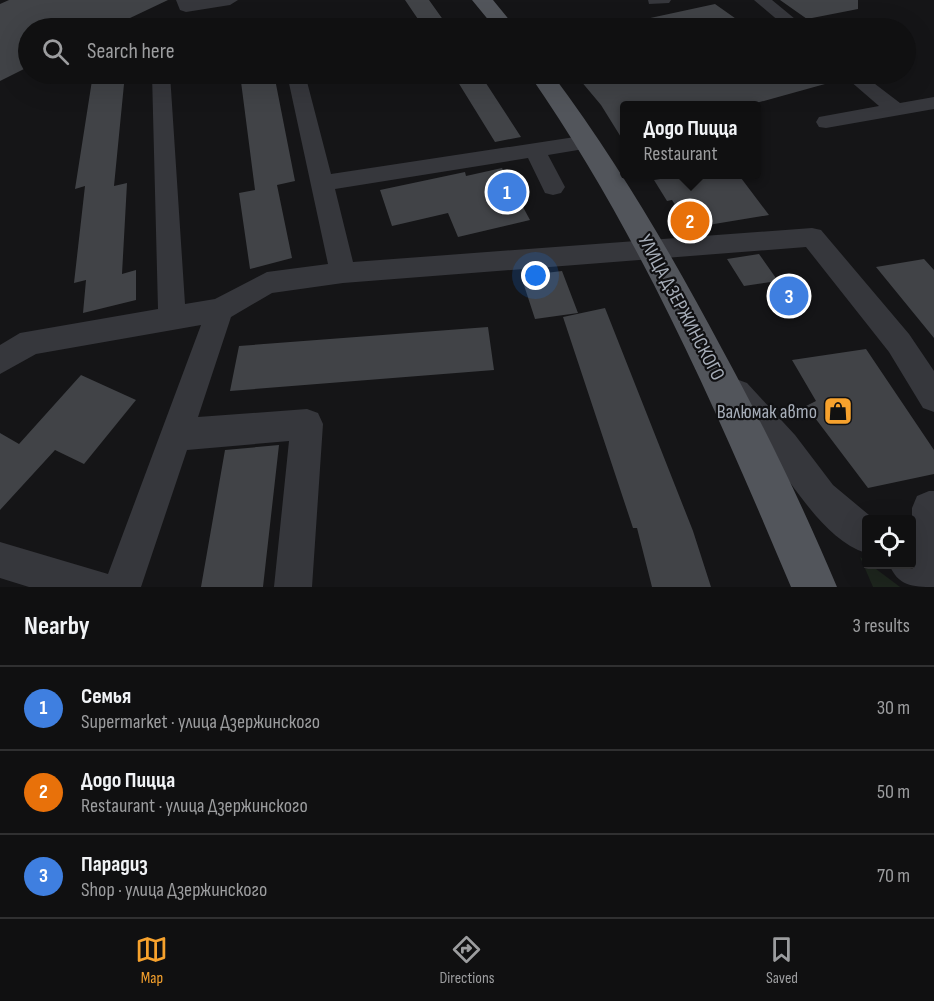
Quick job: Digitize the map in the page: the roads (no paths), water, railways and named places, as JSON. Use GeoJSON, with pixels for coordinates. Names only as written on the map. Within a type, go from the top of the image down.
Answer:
{"type":"FeatureCollection","features":[{"type":"Feature","properties":{"kind":"main road"},"geometry":{"type":"LineString","coordinates":[[482,0],[497,18]]}},
{"type":"Feature","properties":{"kind":"main road","name":"УЛИЦА ДЗЕРЖИНСКОГО"},"geometry":{"type":"LineString","coordinates":[[549,84],[588,142],[654,250],[717,372],[814,587]]}},
{"type":"Feature","properties":{"kind":"street"},"geometry":{"type":"LineString","coordinates":[[184,0],[186,7],[230,0]]}},
{"type":"Feature","properties":{"kind":"street"},"geometry":{"type":"LineString","coordinates":[[762,0],[784,18]]}},
{"type":"Feature","properties":{"kind":"street"},"geometry":{"type":"LineString","coordinates":[[161,84],[172,320]]}},
{"type":"Feature","properties":{"kind":"street"},"geometry":{"type":"LineString","coordinates":[[298,84],[343,273]]}},
{"type":"Feature","properties":{"kind":"street"},"geometry":{"type":"LineString","coordinates":[[864,84],[896,110]]}},
{"type":"Feature","properties":{"kind":"street"},"geometry":{"type":"LineString","coordinates":[[826,122],[934,103]]}},
{"type":"Feature","properties":{"kind":"street"},"geometry":{"type":"LineString","coordinates":[[321,183],[588,142]]}},
{"type":"Feature","properties":{"kind":"street"},"geometry":{"type":"LineString","coordinates":[[534,149],[553,187]]}},
{"type":"Feature","properties":{"kind":"street"},"geometry":{"type":"LineString","coordinates":[[0,361],[30,342],[172,320],[220,310],[267,283],[343,273],[812,237],[899,343],[934,398]]}},
{"type":"Feature","properties":{"kind":"street"},"geometry":{"type":"LineString","coordinates":[[122,587],[220,310]]}},
{"type":"Feature","properties":{"kind":"street"},"geometry":{"type":"LineString","coordinates":[[717,372],[783,447],[821,497],[862,531]]}},
{"type":"Feature","properties":{"kind":"street"},"geometry":{"type":"LineString","coordinates":[[176,435],[307,424],[293,587]]}},
{"type":"Feature","properties":{"kind":"street"},"geometry":{"type":"LineString","coordinates":[[934,508],[929,508],[934,581]]}},
{"type":"Feature","properties":{"kind":"street"},"geometry":{"type":"LineString","coordinates":[[0,560],[94,587]]}},
{"type":"Feature","properties":{"kind":"street"},"geometry":{"type":"LineString","coordinates":[[915,569],[934,581]]}},
{"type":"Feature","properties":{"kind":"place","name":"Семья"},"geometry":{"type":"Point","coordinates":[507,192]}},
{"type":"Feature","properties":{"kind":"place","name":"Додо Пицца"},"geometry":{"type":"Point","coordinates":[690,221]}},
{"type":"Feature","properties":{"kind":"place","name":"Парадиз"},"geometry":{"type":"Point","coordinates":[789,296]}},
{"type":"Feature","properties":{"kind":"place","name":"Валюмак авто"},"geometry":{"type":"Point","coordinates":[838,411]}}]}
